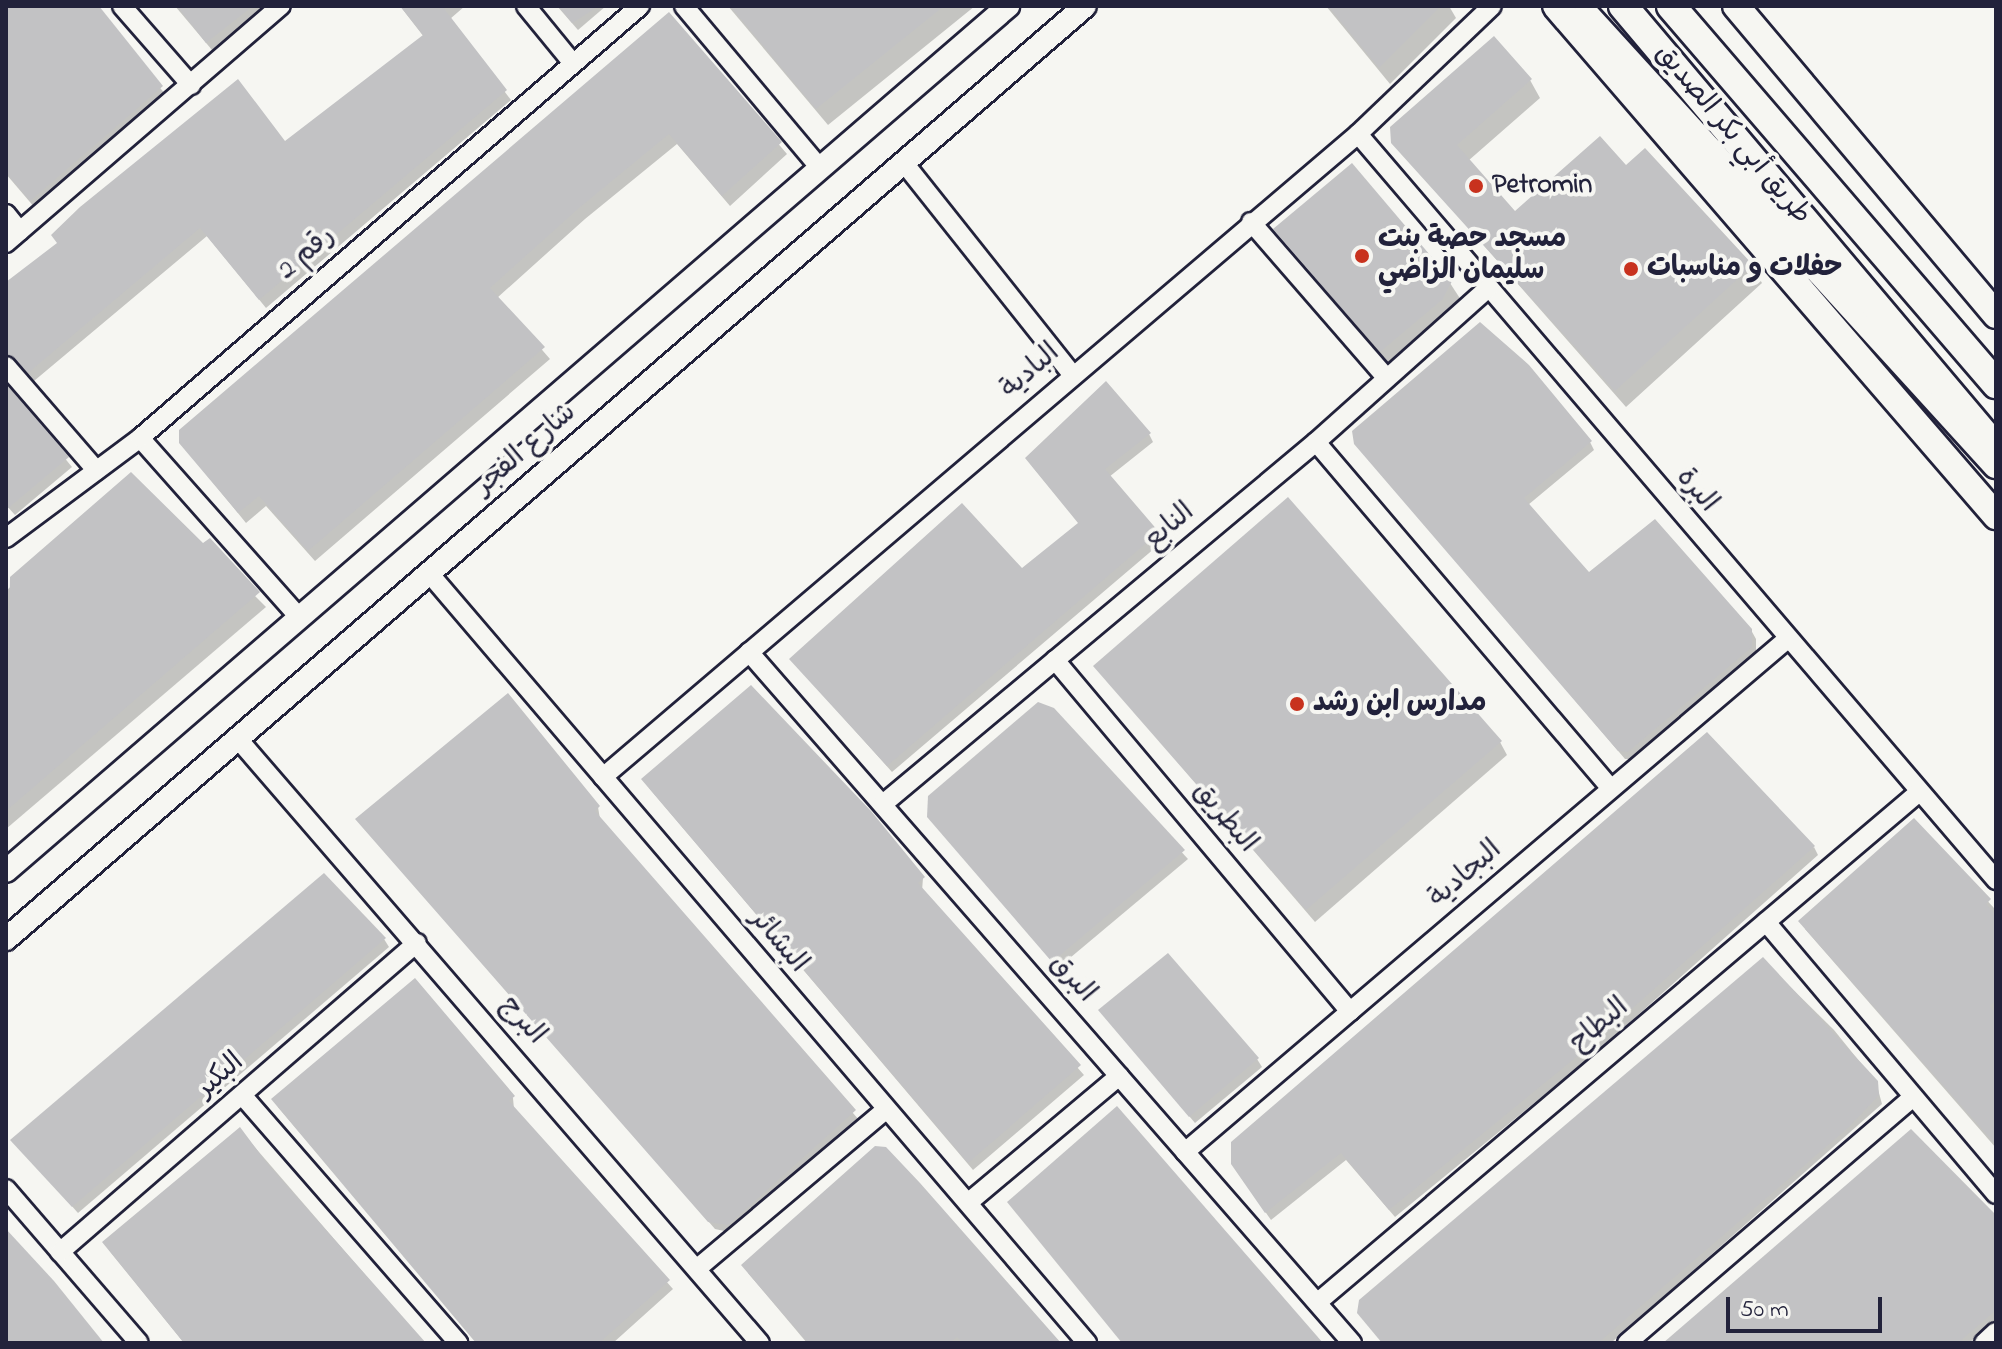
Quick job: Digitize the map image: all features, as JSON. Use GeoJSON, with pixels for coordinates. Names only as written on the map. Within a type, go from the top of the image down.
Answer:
{"type":"FeatureCollection","features":[{"type":"Feature","properties":{"kind":"main road"},"geometry":{"type":"LineString","coordinates":[[1556,6],[1996,516]]}},
{"type":"Feature","properties":{"kind":"main road"},"geometry":{"type":"LineString","coordinates":[[1578,6],[1996,465]]}},
{"type":"Feature","properties":{"kind":"main road","name":"طريق أبي بكر الصديق"},"geometry":{"type":"LineString","coordinates":[[1623,6],[1996,448]]}},
{"type":"Feature","properties":{"kind":"main road","name":"طريق أبي بكر الصديق"},"geometry":{"type":"LineString","coordinates":[[1671,6],[1996,384]]}},
{"type":"Feature","properties":{"kind":"main road"},"geometry":{"type":"LineString","coordinates":[[1736,6],[1992,312]]}},
{"type":"Feature","properties":{"kind":"street"},"geometry":{"type":"LineString","coordinates":[[122,6],[191,85]]}},
{"type":"Feature","properties":{"kind":"street"},"geometry":{"type":"LineString","coordinates":[[6,214],[13,237],[281,6]]}},
{"type":"Feature","properties":{"kind":"street"},"geometry":{"type":"LineString","coordinates":[[526,6],[571,61]]}},
{"type":"Feature","properties":{"kind":"street","name":"رقم 2"},"geometry":{"type":"LineString","coordinates":[[6,538],[140,438],[571,61],[640,6]]}},
{"type":"Feature","properties":{"kind":"street"},"geometry":{"type":"LineString","coordinates":[[684,6],[820,168]]}},
{"type":"Feature","properties":{"kind":"street","name":"شارع الفجر"},"geometry":{"type":"LineString","coordinates":[[6,871],[1008,6]]}},
{"type":"Feature","properties":{"kind":"street","name":"شارع الفجر"},"geometry":{"type":"LineString","coordinates":[[6,939],[1085,6]]}},
{"type":"Feature","properties":{"kind":"street","name":"البادية"},"geometry":{"type":"LineString","coordinates":[[603,777],[1072,374],[1358,134],[1492,6]]}},
{"type":"Feature","properties":{"kind":"street","name":"البرة"},"geometry":{"type":"LineString","coordinates":[[1358,134],[1785,641],[1996,880]]}},
{"type":"Feature","properties":{"kind":"street"},"geometry":{"type":"LineString","coordinates":[[904,163],[1072,374]]}},
{"type":"Feature","properties":{"kind":"street"},"geometry":{"type":"LineString","coordinates":[[1251,222],[1385,376]]}},
{"type":"Feature","properties":{"kind":"street","name":"النابع"},"geometry":{"type":"LineString","coordinates":[[883,804],[1316,442],[1385,376],[1488,288]]}},
{"type":"Feature","properties":{"kind":"street"},"geometry":{"type":"LineString","coordinates":[[6,366],[96,470]]}},
{"type":"Feature","properties":{"kind":"street"},"geometry":{"type":"LineString","coordinates":[[140,438],[300,618]]}},
{"type":"Feature","properties":{"kind":"street"},"geometry":{"type":"LineString","coordinates":[[1316,442],[1610,788]]}},
{"type":"Feature","properties":{"kind":"street","name":"البشائر"},"geometry":{"type":"LineString","coordinates":[[429,573],[884,1111],[969,1202],[1087,1343]]}},
{"type":"Feature","properties":{"kind":"street","name":"البجادية"},"geometry":{"type":"LineString","coordinates":[[1185,1152],[1785,641]]}},
{"type":"Feature","properties":{"kind":"street","name":"البرق"},"geometry":{"type":"LineString","coordinates":[[749,652],[1352,1343]]}},
{"type":"Feature","properties":{"kind":"street","name":"البطريق"},"geometry":{"type":"LineString","coordinates":[[1055,660],[1350,1012]]}},
{"type":"Feature","properties":{"kind":"street","name":"البرج"},"geometry":{"type":"LineString","coordinates":[[238,739],[699,1267],[760,1343]]}},
{"type":"Feature","properties":{"kind":"street","name":"البطاح"},"geometry":{"type":"LineString","coordinates":[[1318,1302],[1918,793]]}},
{"type":"Feature","properties":{"kind":"street"},"geometry":{"type":"LineString","coordinates":[[1766,922],[1996,1194]]}},
{"type":"Feature","properties":{"kind":"street","name":"البكير"},"geometry":{"type":"LineString","coordinates":[[60,1252],[417,943]]}},
{"type":"Feature","properties":{"kind":"street"},"geometry":{"type":"LineString","coordinates":[[969,1202],[1119,1076]]}},
{"type":"Feature","properties":{"kind":"street"},"geometry":{"type":"LineString","coordinates":[[242,1095],[458,1343]]}},
{"type":"Feature","properties":{"kind":"street"},"geometry":{"type":"LineString","coordinates":[[1627,1343],[1912,1098]]}},
{"type":"Feature","properties":{"kind":"street"},"geometry":{"type":"LineString","coordinates":[[699,1267],[884,1111]]}},
{"type":"Feature","properties":{"kind":"street"},"geometry":{"type":"LineString","coordinates":[[6,1189],[139,1343]]}},
{"type":"Feature","properties":{"kind":"street"},"geometry":{"type":"LineString","coordinates":[[1984,1343],[1996,1332]]}},
{"type":"Feature","properties":{"kind":"building"},"geometry":{"type":"Polygon","coordinates":[[[6,6],[99,6],[163,86],[30,201],[6,173],[6,6]]]}},
{"type":"Feature","properties":{"kind":"building"},"geometry":{"type":"Polygon","coordinates":[[[177,6],[253,6],[206,43],[177,6]]]}},
{"type":"Feature","properties":{"kind":"building"},"geometry":{"type":"Polygon","coordinates":[[[400,6],[442,6],[507,90],[259,300],[200,228],[28,373],[6,354],[6,282],[57,243],[51,235],[80,207],[238,79],[285,141],[423,35],[400,6]]]}},
{"type":"Feature","properties":{"kind":"building"},"geometry":{"type":"Polygon","coordinates":[[[558,6],[599,6],[572,23],[558,6]]]}},
{"type":"Feature","properties":{"kind":"building"},"geometry":{"type":"Polygon","coordinates":[[[730,6],[944,6],[816,109],[730,6]]]}},
{"type":"Feature","properties":{"kind":"building"},"geometry":{"type":"Polygon","coordinates":[[[1328,6],[1441,6],[1379,68],[1328,6]]]}},
{"type":"Feature","properties":{"kind":"building"},"geometry":{"type":"Polygon","coordinates":[[[669,12],[782,142],[722,196],[669,134],[579,208],[490,288],[545,347],[308,551],[259,496],[238,513],[179,443],[179,430],[669,12]]]}},
{"type":"Feature","properties":{"kind":"building","name":"حفلات و مناسبات"},"geometry":{"type":"Polygon","coordinates":[[[1494,36],[1532,79],[1457,145],[1515,211],[1600,136],[1626,165],[1645,148],[1753,265],[1615,391],[1391,143],[1390,127],[1494,36]]]}},
{"type":"Feature","properties":{"kind":"building","name":"مسجد حصة بنت سليمان الزاضي"},"geometry":{"type":"Polygon","coordinates":[[[1352,163],[1452,281],[1443,299],[1380,352],[1273,229],[1352,163]]]}},
{"type":"Feature","properties":{"kind":"building"},"geometry":{"type":"Polygon","coordinates":[[[1480,322],[1529,365],[1592,441],[1524,498],[1589,572],[1655,519],[1752,629],[1752,647],[1628,752],[1618,751],[1354,444],[1352,431],[1480,322]]]}},
{"type":"Feature","properties":{"kind":"building"},"geometry":{"type":"Polygon","coordinates":[[[1106,381],[1151,433],[1105,469],[1159,532],[887,766],[789,659],[962,503],[1022,568],[1078,523],[1025,458],[1106,381]]]}},
{"type":"Feature","properties":{"kind":"building"},"geometry":{"type":"Polygon","coordinates":[[[6,384],[69,457],[6,510],[6,384]]]}},
{"type":"Feature","properties":{"kind":"building"},"geometry":{"type":"Polygon","coordinates":[[[131,472],[203,543],[210,538],[260,592],[6,811],[10,577],[131,472]]]}},
{"type":"Feature","properties":{"kind":"building","name":"مدارس ابن رشد"},"geometry":{"type":"Polygon","coordinates":[[[1288,497],[1502,741],[1306,910],[1093,666],[1288,497]]]}},
{"type":"Feature","properties":{"kind":"building"},"geometry":{"type":"Polygon","coordinates":[[[751,685],[871,811],[925,877],[918,883],[1081,1065],[968,1163],[641,779],[751,685]]]}},
{"type":"Feature","properties":{"kind":"building"},"geometry":{"type":"Polygon","coordinates":[[[508,693],[600,806],[595,811],[856,1110],[728,1225],[708,1222],[355,819],[508,693]]]}},
{"type":"Feature","properties":{"kind":"building"},"geometry":{"type":"Polygon","coordinates":[[[1038,702],[1054,708],[1185,850],[1052,962],[927,817],[928,796],[1038,702]]]}},
{"type":"Feature","properties":{"kind":"building"},"geometry":{"type":"Polygon","coordinates":[[[1707,732],[1815,846],[1590,1046],[1389,1210],[1341,1153],[1265,1213],[1231,1164],[1231,1142],[1707,732]]]}},
{"type":"Feature","properties":{"kind":"building"},"geometry":{"type":"Polygon","coordinates":[[[1914,818],[1991,899],[1986,904],[1996,915],[1996,1000],[1990,1006],[1996,1014],[1996,1145],[1798,921],[1914,818]]]}},
{"type":"Feature","properties":{"kind":"building"},"geometry":{"type":"Polygon","coordinates":[[[324,873],[386,938],[72,1207],[10,1140],[324,873]]]}},
{"type":"Feature","properties":{"kind":"building"},"geometry":{"type":"Polygon","coordinates":[[[1168,953],[1259,1058],[1189,1117],[1098,1010],[1168,953]]]}},
{"type":"Feature","properties":{"kind":"building"},"geometry":{"type":"Polygon","coordinates":[[[1763,957],[1878,1081],[1879,1095],[1850,1126],[1598,1343],[1382,1343],[1357,1313],[1359,1300],[1763,957]]]}},
{"type":"Feature","properties":{"kind":"building"},"geometry":{"type":"Polygon","coordinates":[[[415,978],[515,1096],[509,1101],[670,1280],[599,1343],[476,1343],[271,1099],[415,978]]]}},
{"type":"Feature","properties":{"kind":"building"},"geometry":{"type":"Polygon","coordinates":[[[1117,1106],[1323,1343],[1122,1343],[1007,1202],[1117,1106]]]}},
{"type":"Feature","properties":{"kind":"building"},"geometry":{"type":"Polygon","coordinates":[[[240,1127],[266,1162],[426,1343],[184,1343],[102,1242],[240,1127]]]}},
{"type":"Feature","properties":{"kind":"building"},"geometry":{"type":"Polygon","coordinates":[[[1911,1129],[1996,1215],[1996,1310],[1958,1343],[1663,1343],[1911,1129]]]}},
{"type":"Feature","properties":{"kind":"building"},"geometry":{"type":"Polygon","coordinates":[[[875,1146],[886,1147],[920,1183],[1061,1343],[963,1343],[957,1337],[949,1343],[808,1343],[741,1265],[875,1146]]]}},
{"type":"Feature","properties":{"kind":"building"},"geometry":{"type":"Polygon","coordinates":[[[6,1229],[54,1281],[104,1343],[6,1343],[6,1229]]]}},
{"type":"Feature","properties":{"kind":"place","name":"Petromin"},"geometry":{"type":"Point","coordinates":[1476,186]}},
{"type":"Feature","properties":{"kind":"place","name":"مسجد حصة بنت سليمان الزاضي"},"geometry":{"type":"Point","coordinates":[1362,256]}},
{"type":"Feature","properties":{"kind":"place","name":"حفلات و مناسبات"},"geometry":{"type":"Point","coordinates":[1631,269]}},
{"type":"Feature","properties":{"kind":"place","name":"مدارس ابن رشد"},"geometry":{"type":"Point","coordinates":[1297,704]}}]}
